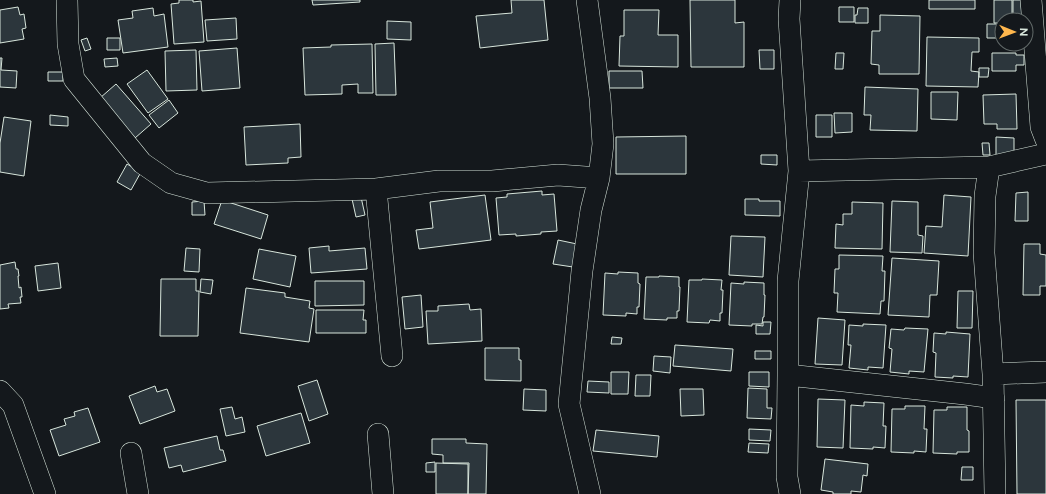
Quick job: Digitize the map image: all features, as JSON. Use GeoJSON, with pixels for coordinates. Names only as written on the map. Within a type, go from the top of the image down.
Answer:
{"type":"FeatureCollection","features":[{"type":"Feature","properties":{"kind":"street"},"geometry":{"type":"LineString","coordinates":[[67,0],[68,44],[74,79],[142,163],[171,183],[207,194],[376,189],[439,181],[492,181],[558,175],[599,178]]}},
{"type":"Feature","properties":{"kind":"street"},"geometry":{"type":"LineString","coordinates":[[587,0],[600,98],[603,144],[599,178],[591,210],[582,271],[569,404],[590,494]]}},
{"type":"Feature","properties":{"kind":"street"},"geometry":{"type":"LineString","coordinates":[[790,0],[789,19],[799,171],[788,281],[787,477],[790,494]]}},
{"type":"Feature","properties":{"kind":"street"},"geometry":{"type":"LineString","coordinates":[[1031,0],[1041,127],[1046,140]]}},
{"type":"Feature","properties":{"kind":"street"},"geometry":{"type":"LineString","coordinates":[[799,171],[989,167],[1046,154]]}},
{"type":"Feature","properties":{"kind":"street"},"geometry":{"type":"LineString","coordinates":[[989,167],[985,196],[984,253],[993,374],[995,494]]}},
{"type":"Feature","properties":{"kind":"street"},"geometry":{"type":"LineString","coordinates":[[376,189],[392,356]]}},
{"type":"Feature","properties":{"kind":"street"},"geometry":{"type":"LineString","coordinates":[[993,374],[1046,372]]}},
{"type":"Feature","properties":{"kind":"street"},"geometry":{"type":"LineString","coordinates":[[788,375],[994,398]]}},
{"type":"Feature","properties":{"kind":"street"},"geometry":{"type":"LineString","coordinates":[[0,391],[13,405],[45,494]]}},
{"type":"Feature","properties":{"kind":"street"},"geometry":{"type":"LineString","coordinates":[[378,434],[383,494]]}},
{"type":"Feature","properties":{"kind":"street"},"geometry":{"type":"LineString","coordinates":[[132,453],[138,494]]}},
{"type":"Feature","properties":{"kind":"building"},"geometry":{"type":"Polygon","coordinates":[[[179,0],[193,0],[193,2],[201,1],[204,42],[174,44],[171,4],[179,3],[179,0]]]}},
{"type":"Feature","properties":{"kind":"building"},"geometry":{"type":"Polygon","coordinates":[[[312,0],[360,0],[360,2],[313,5],[312,0]]]}},
{"type":"Feature","properties":{"kind":"building"},"geometry":{"type":"Polygon","coordinates":[[[511,0],[544,0],[548,40],[480,48],[476,16],[512,13],[511,0]]]}},
{"type":"Feature","properties":{"kind":"building"},"geometry":{"type":"Polygon","coordinates":[[[690,0],[735,0],[735,23],[744,22],[744,67],[691,67],[690,0]]]}},
{"type":"Feature","properties":{"kind":"building"},"geometry":{"type":"Polygon","coordinates":[[[929,0],[975,0],[975,9],[929,9],[929,0]]]}},
{"type":"Feature","properties":{"kind":"building"},"geometry":{"type":"Polygon","coordinates":[[[994,0],[1012,0],[1012,12],[994,12],[994,0]]]}},
{"type":"Feature","properties":{"kind":"building"},"geometry":{"type":"Polygon","coordinates":[[[1013,0],[1021,0],[1022,12],[1013,12],[1013,0]]]}},
{"type":"Feature","properties":{"kind":"building"},"geometry":{"type":"Polygon","coordinates":[[[18,7],[20,15],[24,14],[26,28],[22,29],[24,39],[0,43],[0,10],[18,7]]]}},
{"type":"Feature","properties":{"kind":"building"},"geometry":{"type":"Polygon","coordinates":[[[839,7],[854,7],[854,22],[839,22],[839,7]]]}},
{"type":"Feature","properties":{"kind":"building"},"geometry":{"type":"Polygon","coordinates":[[[153,8],[154,16],[164,14],[168,47],[123,53],[118,20],[133,18],[132,11],[153,8]]]}},
{"type":"Feature","properties":{"kind":"building"},"geometry":{"type":"Polygon","coordinates":[[[858,8],[868,8],[868,23],[855,23],[855,15],[857,15],[858,8]]]}},
{"type":"Feature","properties":{"kind":"building"},"geometry":{"type":"Polygon","coordinates":[[[624,10],[659,10],[658,35],[678,35],[678,67],[619,66],[620,36],[624,36],[624,10]]]}},
{"type":"Feature","properties":{"kind":"building"},"geometry":{"type":"Polygon","coordinates":[[[880,15],[920,16],[919,74],[879,74],[879,65],[871,64],[872,31],[880,31],[880,15]]]}},
{"type":"Feature","properties":{"kind":"building"},"geometry":{"type":"Polygon","coordinates":[[[236,18],[237,39],[207,41],[205,20],[236,18]]]}},
{"type":"Feature","properties":{"kind":"building"},"geometry":{"type":"Polygon","coordinates":[[[387,21],[411,22],[411,40],[387,39],[387,21]]]}},
{"type":"Feature","properties":{"kind":"building"},"geometry":{"type":"Polygon","coordinates":[[[987,24],[994,24],[994,38],[987,38],[987,24]]]}},
{"type":"Feature","properties":{"kind":"building"},"geometry":{"type":"Polygon","coordinates":[[[927,37],[979,38],[979,52],[972,52],[971,71],[979,72],[978,87],[926,86],[927,37]]]}},
{"type":"Feature","properties":{"kind":"building"},"geometry":{"type":"Polygon","coordinates":[[[87,38],[91,49],[85,51],[81,40],[87,38]]]}},
{"type":"Feature","properties":{"kind":"building"},"geometry":{"type":"Polygon","coordinates":[[[107,38],[120,38],[120,50],[107,50],[107,38]]]}},
{"type":"Feature","properties":{"kind":"building"},"geometry":{"type":"Polygon","coordinates":[[[394,43],[396,95],[376,95],[375,44],[394,43]]]}},
{"type":"Feature","properties":{"kind":"building"},"geometry":{"type":"Polygon","coordinates":[[[372,44],[373,93],[358,93],[358,84],[342,85],[342,94],[305,95],[303,48],[331,47],[331,45],[372,44]]]}},
{"type":"Feature","properties":{"kind":"building"},"geometry":{"type":"Polygon","coordinates":[[[237,48],[240,88],[202,91],[199,51],[237,48]]]}},
{"type":"Feature","properties":{"kind":"building"},"geometry":{"type":"Polygon","coordinates":[[[196,50],[197,90],[166,91],[165,51],[196,50]]]}},
{"type":"Feature","properties":{"kind":"building"},"geometry":{"type":"Polygon","coordinates":[[[759,50],[774,50],[774,69],[760,69],[759,50]]]}},
{"type":"Feature","properties":{"kind":"building"},"geometry":{"type":"Polygon","coordinates":[[[836,53],[844,53],[843,69],[835,69],[836,53]]]}},
{"type":"Feature","properties":{"kind":"building"},"geometry":{"type":"Polygon","coordinates":[[[992,53],[1016,53],[1016,55],[1024,55],[1024,65],[1016,65],[1016,71],[992,71],[992,53]]]}},
{"type":"Feature","properties":{"kind":"building"},"geometry":{"type":"Polygon","coordinates":[[[0,58],[2,58],[1,70],[17,71],[16,88],[0,87],[0,58]]]}},
{"type":"Feature","properties":{"kind":"building"},"geometry":{"type":"Polygon","coordinates":[[[117,58],[118,66],[105,67],[104,59],[117,58]]]}},
{"type":"Feature","properties":{"kind":"building"},"geometry":{"type":"Polygon","coordinates":[[[979,68],[989,68],[988,77],[979,77],[979,68]]]}},
{"type":"Feature","properties":{"kind":"building"},"geometry":{"type":"Polygon","coordinates":[[[147,70],[168,99],[148,113],[127,84],[147,70]]]}},
{"type":"Feature","properties":{"kind":"building"},"geometry":{"type":"Polygon","coordinates":[[[609,71],[642,71],[643,88],[609,88],[609,71]]]}},
{"type":"Feature","properties":{"kind":"building"},"geometry":{"type":"Polygon","coordinates":[[[48,72],[63,72],[63,81],[48,81],[48,72]]]}},
{"type":"Feature","properties":{"kind":"building"},"geometry":{"type":"Polygon","coordinates":[[[116,84],[151,124],[135,138],[100,98],[116,84]]]}},
{"type":"Feature","properties":{"kind":"building"},"geometry":{"type":"Polygon","coordinates":[[[865,87],[918,89],[917,131],[870,130],[871,115],[864,115],[865,87]]]}},
{"type":"Feature","properties":{"kind":"building"},"geometry":{"type":"Polygon","coordinates":[[[931,92],[958,92],[957,120],[931,119],[931,92]]]}},
{"type":"Feature","properties":{"kind":"building"},"geometry":{"type":"Polygon","coordinates":[[[1016,94],[1017,129],[997,129],[997,124],[984,124],[983,95],[1016,94]]]}},
{"type":"Feature","properties":{"kind":"building"},"geometry":{"type":"Polygon","coordinates":[[[169,100],[178,113],[159,128],[149,115],[169,100]]]}},
{"type":"Feature","properties":{"kind":"building"},"geometry":{"type":"Polygon","coordinates":[[[834,113],[852,113],[852,132],[835,133],[834,113]]]}},
{"type":"Feature","properties":{"kind":"building"},"geometry":{"type":"Polygon","coordinates":[[[50,115],[68,117],[68,126],[50,125],[50,115]]]}},
{"type":"Feature","properties":{"kind":"building"},"geometry":{"type":"Polygon","coordinates":[[[816,115],[832,115],[832,137],[816,137],[816,115]]]}},
{"type":"Feature","properties":{"kind":"building"},"geometry":{"type":"Polygon","coordinates":[[[4,117],[31,121],[24,176],[0,172],[0,143],[4,117]]]}},
{"type":"Feature","properties":{"kind":"building"},"geometry":{"type":"Polygon","coordinates":[[[300,124],[301,157],[288,158],[288,163],[246,165],[244,127],[300,124]]]}},
{"type":"Feature","properties":{"kind":"building"},"geometry":{"type":"Polygon","coordinates":[[[686,136],[686,174],[616,174],[616,137],[686,136]]]}},
{"type":"Feature","properties":{"kind":"building"},"geometry":{"type":"Polygon","coordinates":[[[996,137],[1014,138],[1014,157],[996,157],[996,137]]]}},
{"type":"Feature","properties":{"kind":"building"},"geometry":{"type":"Polygon","coordinates":[[[982,143],[989,143],[990,155],[983,155],[982,143]]]}},
{"type":"Feature","properties":{"kind":"building"},"geometry":{"type":"Polygon","coordinates":[[[761,155],[777,155],[777,165],[761,164],[761,155]]]}},
{"type":"Feature","properties":{"kind":"building"},"geometry":{"type":"Polygon","coordinates":[[[127,164],[141,172],[131,190],[117,182],[127,164]]]}},
{"type":"Feature","properties":{"kind":"building"},"geometry":{"type":"Polygon","coordinates":[[[542,191],[542,195],[554,194],[557,231],[516,236],[516,234],[499,235],[496,198],[507,197],[507,194],[542,191]]]}},
{"type":"Feature","properties":{"kind":"building"},"geometry":{"type":"Polygon","coordinates":[[[1028,192],[1028,221],[1015,221],[1016,193],[1028,192]]]}},
{"type":"Feature","properties":{"kind":"building"},"geometry":{"type":"Polygon","coordinates":[[[485,195],[491,240],[419,249],[416,230],[433,228],[430,202],[485,195]]]}},
{"type":"Feature","properties":{"kind":"building"},"geometry":{"type":"Polygon","coordinates":[[[944,195],[971,197],[968,256],[924,253],[926,226],[942,227],[944,195]]]}},
{"type":"Feature","properties":{"kind":"building"},"geometry":{"type":"Polygon","coordinates":[[[361,197],[365,215],[356,217],[352,199],[361,197]]]}},
{"type":"Feature","properties":{"kind":"building"},"geometry":{"type":"Polygon","coordinates":[[[745,199],[780,201],[780,216],[745,215],[745,199]]]}},
{"type":"Feature","properties":{"kind":"building"},"geometry":{"type":"Polygon","coordinates":[[[222,200],[268,215],[261,239],[214,224],[222,200]]]}},
{"type":"Feature","properties":{"kind":"building"},"geometry":{"type":"Polygon","coordinates":[[[204,201],[205,215],[192,215],[192,202],[204,201]]]}},
{"type":"Feature","properties":{"kind":"building"},"geometry":{"type":"Polygon","coordinates":[[[892,201],[918,202],[918,235],[923,236],[922,253],[890,252],[892,201]]]}},
{"type":"Feature","properties":{"kind":"building"},"geometry":{"type":"Polygon","coordinates":[[[852,202],[883,203],[882,249],[835,248],[836,224],[843,225],[843,214],[852,214],[852,202]]]}},
{"type":"Feature","properties":{"kind":"building"},"geometry":{"type":"Polygon","coordinates":[[[731,236],[765,237],[763,277],[729,275],[731,236]]]}},
{"type":"Feature","properties":{"kind":"building"},"geometry":{"type":"Polygon","coordinates":[[[558,240],[577,244],[573,267],[553,264],[558,240]]]}},
{"type":"Feature","properties":{"kind":"building"},"geometry":{"type":"Polygon","coordinates":[[[1024,244],[1040,244],[1040,254],[1046,255],[1046,286],[1040,286],[1040,295],[1023,295],[1024,244]]]}},
{"type":"Feature","properties":{"kind":"building"},"geometry":{"type":"Polygon","coordinates":[[[329,246],[329,251],[365,248],[367,269],[311,273],[309,248],[329,246]]]}},
{"type":"Feature","properties":{"kind":"building"},"geometry":{"type":"Polygon","coordinates":[[[186,248],[200,249],[199,272],[184,271],[186,248]]]}},
{"type":"Feature","properties":{"kind":"building"},"geometry":{"type":"Polygon","coordinates":[[[259,249],[296,256],[290,287],[253,279],[259,249]]]}},
{"type":"Feature","properties":{"kind":"building"},"geometry":{"type":"Polygon","coordinates":[[[839,255],[883,256],[882,271],[885,271],[884,301],[881,301],[880,314],[837,312],[838,293],[834,293],[835,269],[839,269],[839,255]]]}},
{"type":"Feature","properties":{"kind":"building"},"geometry":{"type":"Polygon","coordinates":[[[892,258],[939,261],[937,295],[930,295],[929,317],[888,315],[892,258]]]}},
{"type":"Feature","properties":{"kind":"building"},"geometry":{"type":"Polygon","coordinates":[[[15,262],[16,269],[18,269],[19,288],[21,287],[21,303],[8,304],[9,308],[0,309],[0,265],[15,262]]]}},
{"type":"Feature","properties":{"kind":"building"},"geometry":{"type":"Polygon","coordinates":[[[58,263],[61,288],[38,291],[35,266],[58,263]]]}},
{"type":"Feature","properties":{"kind":"building"},"geometry":{"type":"Polygon","coordinates":[[[618,272],[638,273],[638,283],[640,284],[639,307],[637,307],[637,314],[626,313],[626,316],[603,315],[605,273],[618,274],[618,272]]]}},
{"type":"Feature","properties":{"kind":"building"},"geometry":{"type":"Polygon","coordinates":[[[646,277],[679,277],[679,311],[677,311],[677,318],[667,318],[667,320],[644,319],[646,277]]]}},
{"type":"Feature","properties":{"kind":"building"},"geometry":{"type":"Polygon","coordinates":[[[161,279],[196,279],[196,291],[199,291],[198,336],[160,336],[161,279]]]}},
{"type":"Feature","properties":{"kind":"building"},"geometry":{"type":"Polygon","coordinates":[[[201,279],[213,280],[211,294],[200,292],[201,279]]]}},
{"type":"Feature","properties":{"kind":"building"},"geometry":{"type":"Polygon","coordinates":[[[689,280],[722,280],[722,313],[720,313],[720,321],[710,320],[709,323],[687,322],[689,280]]]}},
{"type":"Feature","properties":{"kind":"building"},"geometry":{"type":"Polygon","coordinates":[[[315,281],[364,281],[364,305],[315,306],[315,281]]]}},
{"type":"Feature","properties":{"kind":"building"},"geometry":{"type":"Polygon","coordinates":[[[744,282],[764,283],[764,317],[762,324],[752,324],[752,326],[729,325],[731,283],[744,284],[744,282]]]}},
{"type":"Feature","properties":{"kind":"building"},"geometry":{"type":"Polygon","coordinates":[[[246,288],[285,293],[285,297],[310,301],[309,308],[314,309],[309,342],[240,333],[246,288]]]}},
{"type":"Feature","properties":{"kind":"building"},"geometry":{"type":"Polygon","coordinates":[[[958,291],[973,291],[972,328],[957,328],[958,291]]]}},
{"type":"Feature","properties":{"kind":"building"},"geometry":{"type":"Polygon","coordinates":[[[421,295],[423,327],[405,329],[402,297],[421,295]]]}},
{"type":"Feature","properties":{"kind":"building"},"geometry":{"type":"Polygon","coordinates":[[[469,304],[470,310],[481,309],[482,341],[428,344],[426,311],[438,311],[438,306],[469,304]]]}},
{"type":"Feature","properties":{"kind":"building"},"geometry":{"type":"Polygon","coordinates":[[[316,310],[364,310],[363,320],[366,320],[366,333],[316,333],[316,310]]]}},
{"type":"Feature","properties":{"kind":"building"},"geometry":{"type":"Polygon","coordinates":[[[818,318],[845,320],[842,365],[815,364],[818,318]]]}},
{"type":"Feature","properties":{"kind":"building"},"geometry":{"type":"Polygon","coordinates":[[[763,322],[771,322],[770,334],[756,334],[756,325],[763,326],[763,322]]]}},
{"type":"Feature","properties":{"kind":"building"},"geometry":{"type":"Polygon","coordinates":[[[863,324],[886,325],[883,368],[868,367],[868,370],[849,368],[851,345],[848,345],[849,325],[863,326],[863,324]]]}},
{"type":"Feature","properties":{"kind":"building"},"geometry":{"type":"Polygon","coordinates":[[[905,328],[928,329],[924,372],[909,371],[909,374],[890,372],[892,349],[889,348],[891,329],[904,330],[905,328]]]}},
{"type":"Feature","properties":{"kind":"building"},"geometry":{"type":"Polygon","coordinates":[[[946,332],[970,334],[968,377],[935,377],[936,353],[933,352],[934,333],[946,334],[946,332]]]}},
{"type":"Feature","properties":{"kind":"building"},"geometry":{"type":"Polygon","coordinates":[[[612,337],[622,338],[621,344],[611,344],[612,337]]]}},
{"type":"Feature","properties":{"kind":"building"},"geometry":{"type":"Polygon","coordinates":[[[675,345],[733,349],[731,371],[673,366],[675,345]]]}},
{"type":"Feature","properties":{"kind":"building"},"geometry":{"type":"Polygon","coordinates":[[[485,348],[519,348],[519,360],[521,360],[521,381],[485,380],[485,348]]]}},
{"type":"Feature","properties":{"kind":"building"},"geometry":{"type":"Polygon","coordinates":[[[755,351],[771,351],[771,359],[755,359],[755,351]]]}},
{"type":"Feature","properties":{"kind":"building"},"geometry":{"type":"Polygon","coordinates":[[[654,356],[671,357],[670,373],[653,371],[654,356]]]}},
{"type":"Feature","properties":{"kind":"building"},"geometry":{"type":"Polygon","coordinates":[[[611,372],[629,372],[628,394],[611,394],[611,372]]]}},
{"type":"Feature","properties":{"kind":"building"},"geometry":{"type":"Polygon","coordinates":[[[749,372],[769,372],[769,387],[749,386],[749,372]]]}},
{"type":"Feature","properties":{"kind":"building"},"geometry":{"type":"Polygon","coordinates":[[[636,375],[651,375],[650,396],[635,396],[636,375]]]}},
{"type":"Feature","properties":{"kind":"building"},"geometry":{"type":"Polygon","coordinates":[[[317,380],[328,414],[309,421],[298,386],[317,380]]]}},
{"type":"Feature","properties":{"kind":"building"},"geometry":{"type":"Polygon","coordinates":[[[588,381],[609,382],[609,393],[587,392],[588,381]]]}},
{"type":"Feature","properties":{"kind":"building"},"geometry":{"type":"Polygon","coordinates":[[[155,386],[157,392],[167,389],[175,411],[140,424],[129,396],[155,386]]]}},
{"type":"Feature","properties":{"kind":"building"},"geometry":{"type":"Polygon","coordinates":[[[748,388],[767,389],[767,408],[772,408],[771,419],[747,418],[748,388]]]}},
{"type":"Feature","properties":{"kind":"building"},"geometry":{"type":"Polygon","coordinates":[[[524,389],[546,390],[546,411],[523,410],[524,389]]]}},
{"type":"Feature","properties":{"kind":"building"},"geometry":{"type":"Polygon","coordinates":[[[680,389],[703,389],[704,415],[681,416],[680,389]]]}},
{"type":"Feature","properties":{"kind":"building"},"geometry":{"type":"Polygon","coordinates":[[[818,399],[845,400],[843,448],[817,447],[818,399]]]}},
{"type":"Feature","properties":{"kind":"building"},"geometry":{"type":"Polygon","coordinates":[[[1016,400],[1046,400],[1046,494],[1017,494],[1016,400]]]}},
{"type":"Feature","properties":{"kind":"building"},"geometry":{"type":"Polygon","coordinates":[[[864,402],[884,403],[883,426],[886,426],[885,448],[850,448],[851,405],[864,406],[864,402]]]}},
{"type":"Feature","properties":{"kind":"building"},"geometry":{"type":"Polygon","coordinates":[[[905,406],[925,406],[924,429],[927,429],[926,452],[891,452],[892,409],[905,409],[905,406]]]}},
{"type":"Feature","properties":{"kind":"building"},"geometry":{"type":"Polygon","coordinates":[[[232,407],[235,419],[242,417],[245,432],[226,436],[220,409],[232,407]]]}},
{"type":"Feature","properties":{"kind":"building"},"geometry":{"type":"Polygon","coordinates":[[[947,407],[967,407],[969,452],[957,452],[957,454],[933,453],[934,410],[947,410],[947,407]]]}},
{"type":"Feature","properties":{"kind":"building"},"geometry":{"type":"Polygon","coordinates":[[[88,408],[100,442],[59,456],[50,430],[66,425],[64,419],[75,416],[74,412],[88,408]]]}},
{"type":"Feature","properties":{"kind":"building"},"geometry":{"type":"Polygon","coordinates":[[[301,413],[310,443],[266,456],[257,426],[301,413]]]}},
{"type":"Feature","properties":{"kind":"building"},"geometry":{"type":"Polygon","coordinates":[[[749,429],[771,430],[770,441],[749,440],[749,429]]]}},
{"type":"Feature","properties":{"kind":"building"},"geometry":{"type":"Polygon","coordinates":[[[596,430],[659,436],[657,457],[593,451],[596,430]]]}},
{"type":"Feature","properties":{"kind":"building"},"geometry":{"type":"Polygon","coordinates":[[[217,436],[220,450],[223,450],[226,461],[183,472],[181,465],[169,468],[164,448],[217,436]]]}},
{"type":"Feature","properties":{"kind":"building"},"geometry":{"type":"Polygon","coordinates":[[[432,439],[466,439],[466,443],[487,444],[486,494],[468,494],[469,463],[443,463],[443,455],[432,454],[432,439]]]}},
{"type":"Feature","properties":{"kind":"building"},"geometry":{"type":"Polygon","coordinates":[[[749,443],[769,444],[768,453],[748,452],[749,443]]]}},
{"type":"Feature","properties":{"kind":"building"},"geometry":{"type":"Polygon","coordinates":[[[825,459],[868,464],[867,476],[863,475],[861,492],[851,491],[851,494],[833,494],[833,492],[821,490],[825,459]]]}},
{"type":"Feature","properties":{"kind":"building"},"geometry":{"type":"Polygon","coordinates":[[[435,462],[435,472],[426,472],[426,463],[435,462]]]}},
{"type":"Feature","properties":{"kind":"building"},"geometry":{"type":"Polygon","coordinates":[[[436,463],[468,464],[468,494],[436,494],[436,463]]]}},
{"type":"Feature","properties":{"kind":"building"},"geometry":{"type":"Polygon","coordinates":[[[962,467],[973,467],[973,480],[961,480],[962,467]]]}}]}
